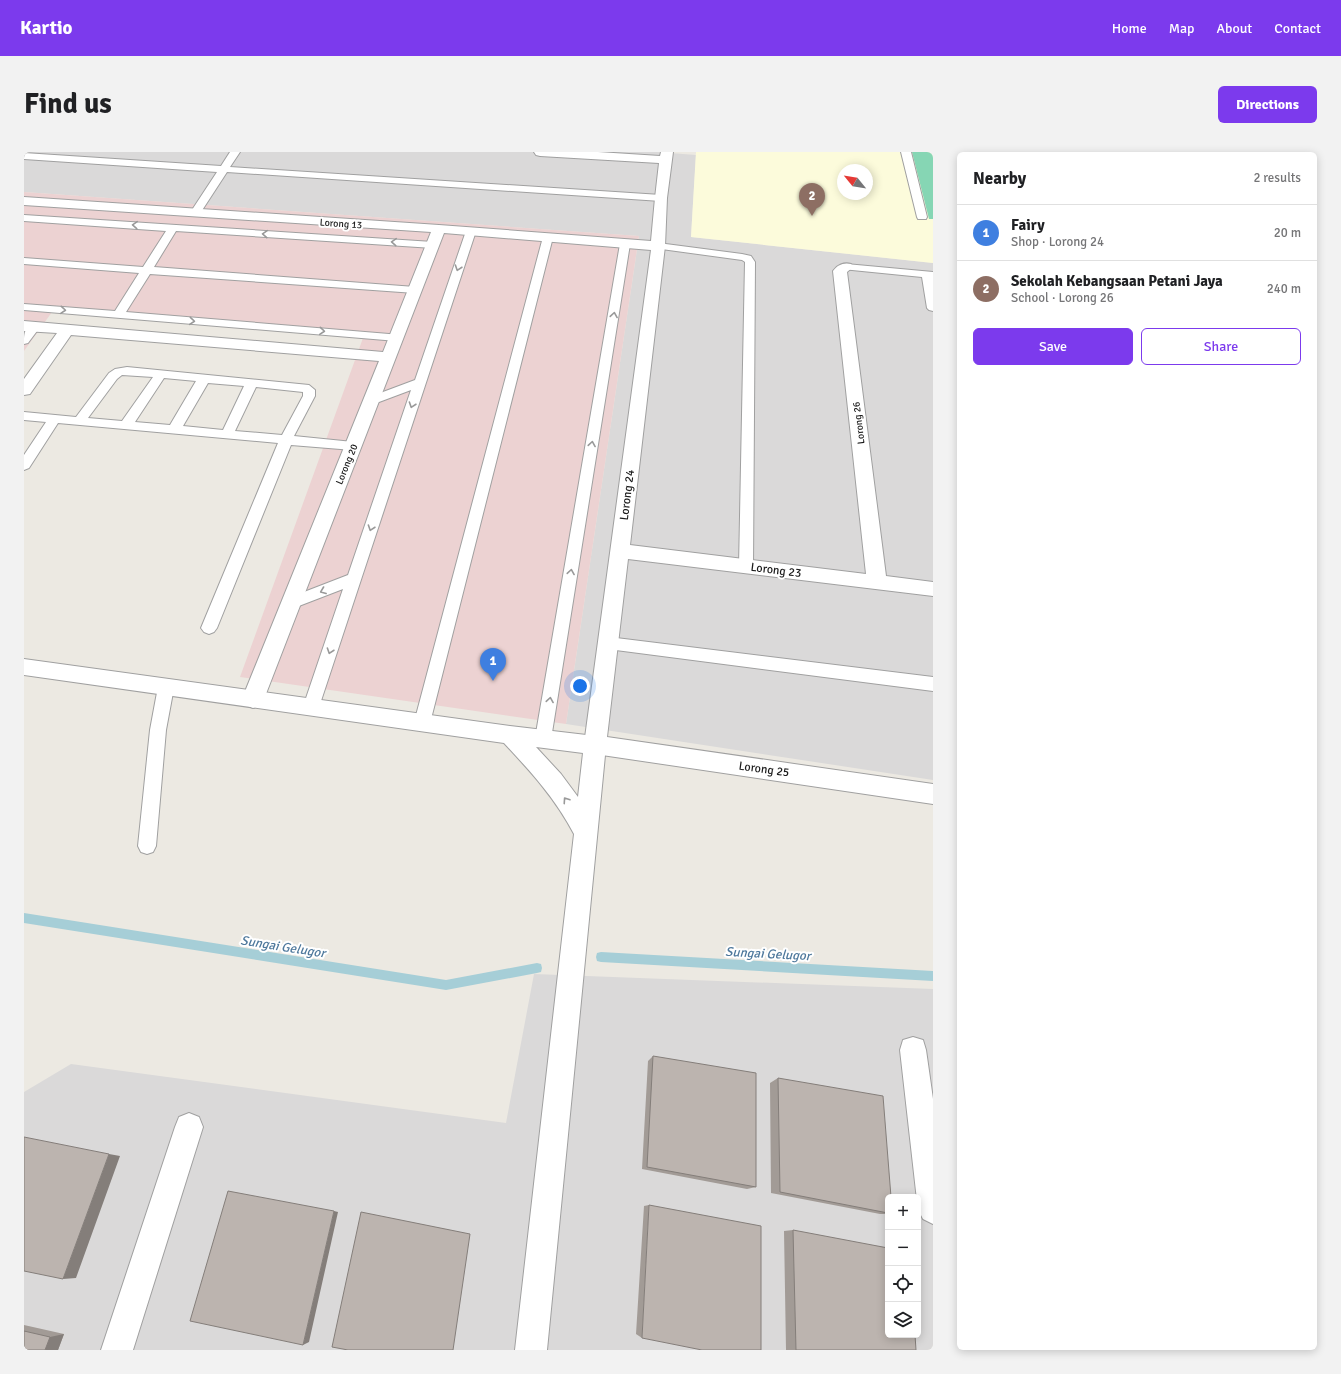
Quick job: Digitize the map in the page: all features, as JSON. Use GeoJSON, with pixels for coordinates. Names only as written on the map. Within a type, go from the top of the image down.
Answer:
{"type":"FeatureCollection","features":[{"type":"Feature","properties":{"kind":"street"},"geometry":{"type":"LineString","coordinates":[[540,152],[666,156]]}},
{"type":"Feature","properties":{"kind":"street","name":"Lorong 24"},"geometry":{"type":"LineString","coordinates":[[531,1350],[595,745],[658,246],[661,198],[666,156]]}},
{"type":"Feature","properties":{"kind":"street","name":"Lorong 13"},"geometry":{"type":"LineString","coordinates":[[24,201],[471,231],[658,246]]}},
{"type":"Feature","properties":{"kind":"street","name":"Lorong 20"},"geometry":{"type":"LineString","coordinates":[[253,699],[440,229]]}},
{"type":"Feature","properties":{"kind":"street","name":"Lorong 26"},"geometry":{"type":"LineString","coordinates":[[846,267],[840,271],[877,582]]}},
{"type":"Feature","properties":{"kind":"street"},"geometry":{"type":"LineString","coordinates":[[29,327],[389,357]]}},
{"type":"Feature","properties":{"kind":"street"},"geometry":{"type":"LineString","coordinates":[[24,390],[67,330]]}},
{"type":"Feature","properties":{"kind":"street","name":"Lorong 23"},"geometry":{"type":"LineString","coordinates":[[620,551],[933,588]]}},
{"type":"Feature","properties":{"kind":"street","name":"Lorong 25"},"geometry":{"type":"LineString","coordinates":[[24,667],[422,723],[595,745],[933,794]]}},
{"type":"Feature","properties":{"kind":"street"},"geometry":{"type":"LineString","coordinates":[[510,735],[553,781],[571,806],[586,834]]}},
{"type":"Feature","properties":{"kind":"street"},"geometry":{"type":"LineString","coordinates":[[913,1050],[933,1209]]}},
{"type":"Feature","properties":{"kind":"street"},"geometry":{"type":"LineString","coordinates":[[117,1350],[189,1127]]}},
{"type":"Feature","properties":{"kind":"lane"},"geometry":{"type":"LineString","coordinates":[[195,213],[235,152]]}},
{"type":"Feature","properties":{"kind":"lane"},"geometry":{"type":"LineString","coordinates":[[906,152],[922,217]]}},
{"type":"Feature","properties":{"kind":"lane"},"geometry":{"type":"LineString","coordinates":[[24,156],[661,198]]}},
{"type":"Feature","properties":{"kind":"lane"},"geometry":{"type":"LineString","coordinates":[[24,218],[433,245]]}},
{"type":"Feature","properties":{"kind":"lane"},"geometry":{"type":"LineString","coordinates":[[118,314],[173,228]]}},
{"type":"Feature","properties":{"kind":"lane"},"geometry":{"type":"LineString","coordinates":[[311,707],[471,231]]}},
{"type":"Feature","properties":{"kind":"lane"},"geometry":{"type":"LineString","coordinates":[[422,723],[548,238]]}},
{"type":"Feature","properties":{"kind":"lane"},"geometry":{"type":"LineString","coordinates":[[544,739],[626,244]]}},
{"type":"Feature","properties":{"kind":"lane"},"geometry":{"type":"LineString","coordinates":[[658,246],[748,258],[750,262],[746,567]]}},
{"type":"Feature","properties":{"kind":"lane"},"geometry":{"type":"LineString","coordinates":[[24,261],[415,290]]}},
{"type":"Feature","properties":{"kind":"lane"},"geometry":{"type":"LineString","coordinates":[[846,267],[930,274],[933,308]]}},
{"type":"Feature","properties":{"kind":"lane"},"geometry":{"type":"LineString","coordinates":[[24,307],[396,337]]}},
{"type":"Feature","properties":{"kind":"lane"},"geometry":{"type":"LineString","coordinates":[[24,340],[29,327]]}},
{"type":"Feature","properties":{"kind":"lane"},"geometry":{"type":"LineString","coordinates":[[79,421],[113,376],[119,372],[127,371],[204,378],[305,388],[309,390],[309,396],[286,440],[209,628]]}},
{"type":"Feature","properties":{"kind":"lane"},"geometry":{"type":"LineString","coordinates":[[126,425],[161,374]]}},
{"type":"Feature","properties":{"kind":"lane"},"geometry":{"type":"LineString","coordinates":[[174,430],[204,378]]}},
{"type":"Feature","properties":{"kind":"lane"},"geometry":{"type":"LineString","coordinates":[[372,401],[420,382]]}},
{"type":"Feature","properties":{"kind":"lane"},"geometry":{"type":"LineString","coordinates":[[227,434],[252,383]]}},
{"type":"Feature","properties":{"kind":"lane"},"geometry":{"type":"LineString","coordinates":[[24,416],[353,446]]}},
{"type":"Feature","properties":{"kind":"lane"},"geometry":{"type":"LineString","coordinates":[[24,465],[55,418]]}},
{"type":"Feature","properties":{"kind":"lane"},"geometry":{"type":"LineString","coordinates":[[291,603],[354,579]]}},
{"type":"Feature","properties":{"kind":"lane"},"geometry":{"type":"LineString","coordinates":[[608,643],[933,684]]}},
{"type":"Feature","properties":{"kind":"lane"},"geometry":{"type":"LineString","coordinates":[[147,846],[158,730],[166,687]]}},
{"type":"Feature","properties":{"kind":"shaded area"},"geometry":{"type":"Polygon","coordinates":[[[24,152],[657,152],[696,155],[691,237],[933,263],[933,780],[566,724],[639,236],[24,192],[24,152]]]}},
{"type":"Feature","properties":{"kind":"shaded area"},"geometry":{"type":"Polygon","coordinates":[[[696,152],[933,152],[933,263],[691,237],[696,152]]]}},
{"type":"Feature","properties":{"kind":"shaded area"},"geometry":{"type":"Polygon","coordinates":[[[24,192],[639,236],[566,724],[240,677],[363,338],[52,312],[24,351],[24,192]]]}},
{"type":"Feature","properties":{"kind":"shaded area"},"geometry":{"type":"Polygon","coordinates":[[[534,974],[933,989],[933,1350],[24,1350],[24,1092],[71,1064],[506,1123],[534,974]]]}},
{"type":"Feature","properties":{"kind":"green space"},"geometry":{"type":"Polygon","coordinates":[[[912,152],[933,152],[933,219],[929,219],[912,152]]]}},
{"type":"Feature","properties":{"kind":"building"},"geometry":{"type":"Polygon","coordinates":[[[653,1056],[756,1073],[756,1187],[647,1167],[653,1056]]]}},
{"type":"Feature","properties":{"kind":"building"},"geometry":{"type":"Polygon","coordinates":[[[778,1078],[883,1096],[891,1194],[885,1194],[885,1212],[780,1192],[778,1078]]]}},
{"type":"Feature","properties":{"kind":"building"},"geometry":{"type":"Polygon","coordinates":[[[24,1137],[109,1154],[63,1279],[24,1271],[24,1137]]]}},
{"type":"Feature","properties":{"kind":"building"},"geometry":{"type":"Polygon","coordinates":[[[228,1191],[334,1211],[303,1345],[190,1321],[228,1191]]]}},
{"type":"Feature","properties":{"kind":"building"},"geometry":{"type":"Polygon","coordinates":[[[649,1205],[761,1226],[761,1350],[702,1350],[642,1338],[649,1205]]]}},
{"type":"Feature","properties":{"kind":"building"},"geometry":{"type":"Polygon","coordinates":[[[361,1212],[470,1234],[453,1350],[348,1350],[332,1347],[361,1212]]]}},
{"type":"Feature","properties":{"kind":"building"},"geometry":{"type":"Polygon","coordinates":[[[793,1230],[885,1247],[885,1338],[915,1338],[916,1350],[796,1350],[793,1230]]]}},
{"type":"Feature","properties":{"kind":"building"},"geometry":{"type":"Polygon","coordinates":[[[24,1331],[50,1337],[45,1350],[24,1350],[24,1331]]]}},
{"type":"Feature","properties":{"kind":"waterway","name":"Sungai Gelugor"},"geometry":{"type":"LineString","coordinates":[[24,918],[446,985],[537,968]]}},
{"type":"Feature","properties":{"kind":"waterway","name":"Sungai Gelugor"},"geometry":{"type":"LineString","coordinates":[[601,957],[933,976]]}},
{"type":"Feature","properties":{"kind":"place","name":"Sekolah Kebangsaan Petani Jaya"},"geometry":{"type":"Point","coordinates":[812,216]}},
{"type":"Feature","properties":{"kind":"place","name":"Fairy"},"geometry":{"type":"Point","coordinates":[493,681]}}]}
